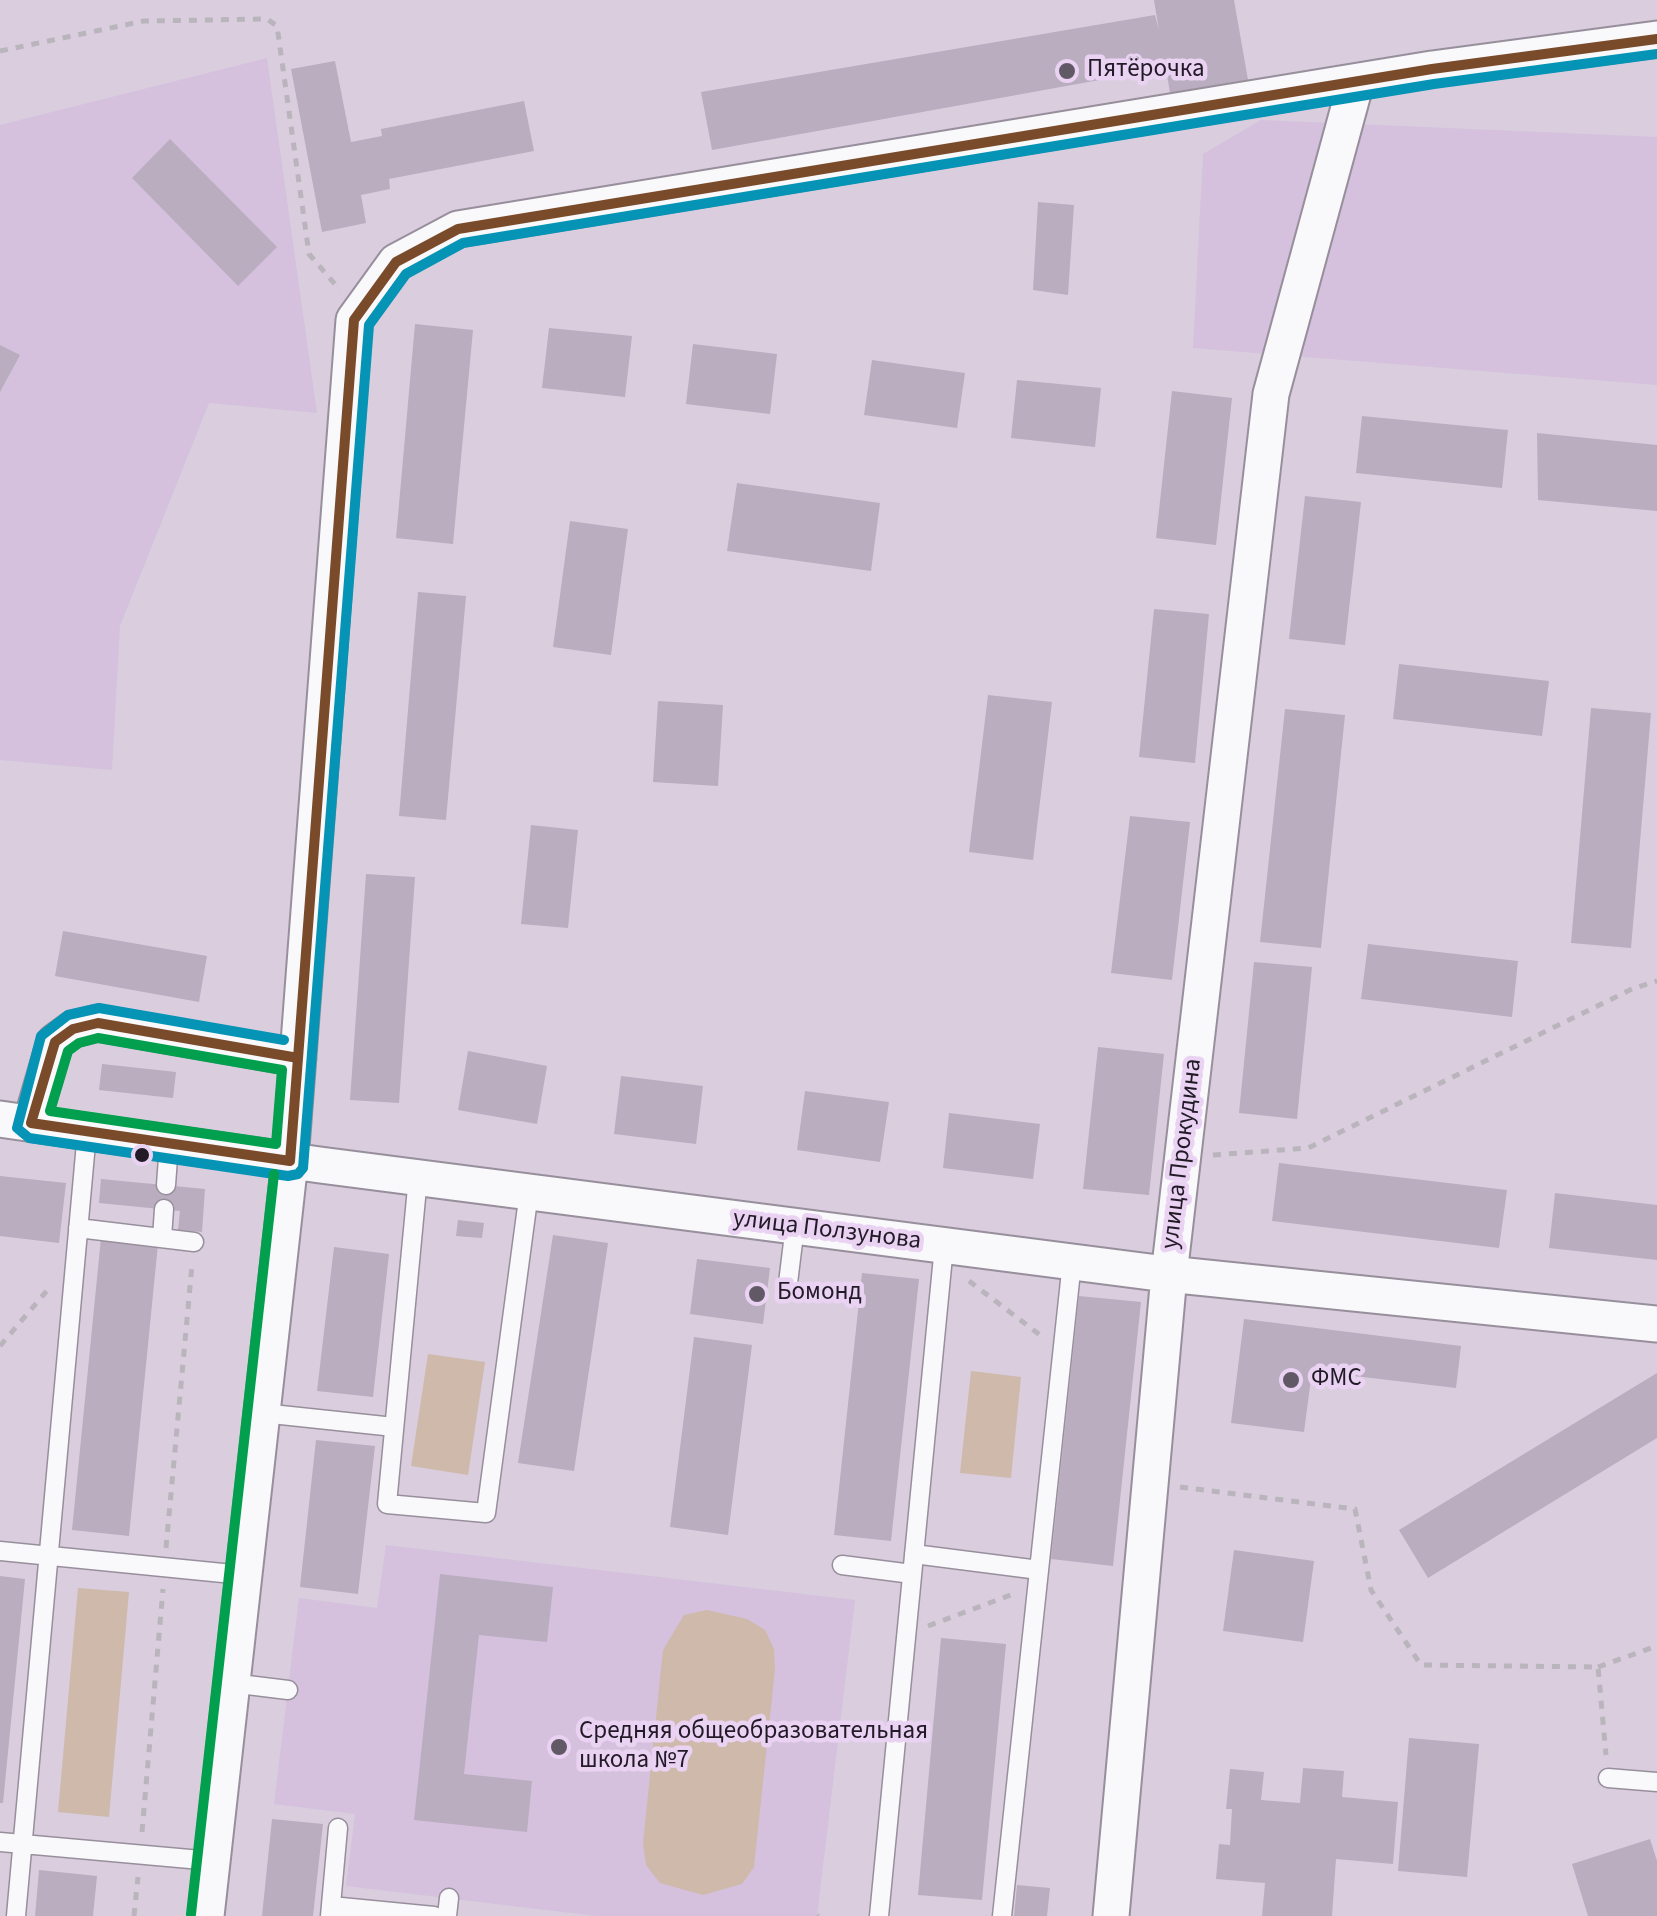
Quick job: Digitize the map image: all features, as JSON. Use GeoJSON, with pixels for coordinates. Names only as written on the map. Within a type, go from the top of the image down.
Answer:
{"type":"FeatureCollection","features":[{"type":"Feature","properties":{"kind":"street"},"geometry":{"type":"LineString","coordinates":[[206,1916],[290,1161],[354,320],[396,262],[458,229],[1356,82],[1657,38]]}},
{"type":"Feature","properties":{"kind":"street","name":"улица Прокудина"},"geometry":{"type":"LineString","coordinates":[[1111,1916],[1169,1275],[1271,394],[1356,82]]}},
{"type":"Feature","properties":{"kind":"street"},"geometry":{"type":"LineString","coordinates":[[16,1121],[55,1042],[73,1028],[98,1023],[298,1058]]}},
{"type":"Feature","properties":{"kind":"street","name":"улица Ползунова"},"geometry":{"type":"LineString","coordinates":[[16,1121],[290,1161],[795,1226],[944,1254],[1072,1262],[1657,1324]]}},
{"type":"Feature","properties":{"kind":"lane"},"geometry":{"type":"LineString","coordinates":[[16,1916],[87,1132]]}},
{"type":"Feature","properties":{"kind":"lane"},"geometry":{"type":"LineString","coordinates":[[166,1185],[169,1144]]}},
{"type":"Feature","properties":{"kind":"lane"},"geometry":{"type":"LineString","coordinates":[[418,1177],[386,1504],[486,1513],[529,1192]]}},
{"type":"Feature","properties":{"kind":"lane"},"geometry":{"type":"LineString","coordinates":[[162,1238],[164,1209]]}},
{"type":"Feature","properties":{"kind":"lane"},"geometry":{"type":"LineString","coordinates":[[788,1283],[795,1226]]}},
{"type":"Feature","properties":{"kind":"lane"},"geometry":{"type":"LineString","coordinates":[[78,1228],[194,1242]]}},
{"type":"Feature","properties":{"kind":"lane"},"geometry":{"type":"LineString","coordinates":[[879,1916],[944,1254]]}},
{"type":"Feature","properties":{"kind":"lane"},"geometry":{"type":"LineString","coordinates":[[1002,1916],[1072,1262]]}},
{"type":"Feature","properties":{"kind":"lane"},"geometry":{"type":"LineString","coordinates":[[262,1413],[394,1427]]}},
{"type":"Feature","properties":{"kind":"lane"},"geometry":{"type":"LineString","coordinates":[[0,1551],[244,1575]]}},
{"type":"Feature","properties":{"kind":"lane"},"geometry":{"type":"LineString","coordinates":[[842,1565],[913,1564],[1038,1577]]}},
{"type":"Feature","properties":{"kind":"lane"},"geometry":{"type":"LineString","coordinates":[[232,1683],[288,1690]]}},
{"type":"Feature","properties":{"kind":"lane"},"geometry":{"type":"LineString","coordinates":[[1608,1778],[1657,1782]]}},
{"type":"Feature","properties":{"kind":"lane"},"geometry":{"type":"LineString","coordinates":[[338,1828],[330,1911],[434,1916]]}},
{"type":"Feature","properties":{"kind":"lane"},"geometry":{"type":"LineString","coordinates":[[0,1842],[212,1861]]}},
{"type":"Feature","properties":{"kind":"path"},"geometry":{"type":"LineString","coordinates":[[0,51],[144,21],[266,19],[277,26],[309,254],[360,312]]}},
{"type":"Feature","properties":{"kind":"path"},"geometry":{"type":"LineString","coordinates":[[1182,1157],[1308,1148],[1632,989],[1657,981]]}},
{"type":"Feature","properties":{"kind":"path"},"geometry":{"type":"LineString","coordinates":[[944,1254],[1062,1352]]}},
{"type":"Feature","properties":{"kind":"path"},"geometry":{"type":"LineString","coordinates":[[0,1346],[76,1258]]}},
{"type":"Feature","properties":{"kind":"path"},"geometry":{"type":"LineString","coordinates":[[1150,1483],[1355,1509],[1371,1590],[1421,1664],[1598,1667],[1657,1646]]}},
{"type":"Feature","properties":{"kind":"path"},"geometry":{"type":"LineString","coordinates":[[906,1634],[1038,1577]]}},
{"type":"Feature","properties":{"kind":"path"},"geometry":{"type":"LineString","coordinates":[[1598,1667],[1608,1778]]}},
{"type":"Feature","properties":{"kind":"shaded area"},"geometry":{"type":"Polygon","coordinates":[[[267,58],[317,413],[209,403],[120,626],[112,770],[0,760],[0,125],[267,58]]]}},
{"type":"Feature","properties":{"kind":"shaded area"},"geometry":{"type":"Polygon","coordinates":[[[1261,120],[1657,137],[1657,385],[1193,348],[1203,154],[1261,120]]]}},
{"type":"Feature","properties":{"kind":"shaded area"},"geometry":{"type":"Polygon","coordinates":[[[428,1354],[485,1362],[468,1475],[411,1466],[428,1354]]]}},
{"type":"Feature","properties":{"kind":"shaded area"},"geometry":{"type":"Polygon","coordinates":[[[971,1371],[1021,1377],[1011,1478],[960,1473],[971,1371]]]}},
{"type":"Feature","properties":{"kind":"shaded area","name":"Средняя общеобразовательная школа №7"},"geometry":{"type":"Polygon","coordinates":[[[386,1545],[855,1600],[817,1916],[596,1916],[346,1886],[355,1814],[274,1804],[299,1598],[377,1608],[386,1545]]]}},
{"type":"Feature","properties":{"kind":"shaded area"},"geometry":{"type":"Polygon","coordinates":[[[78,1588],[129,1592],[109,1817],[58,1812],[78,1588]]]}},
{"type":"Feature","properties":{"kind":"shaded area"},"geometry":{"type":"Polygon","coordinates":[[[707,1610],[747,1619],[765,1630],[774,1649],[775,1669],[754,1867],[742,1884],[703,1895],[660,1883],[646,1865],[643,1843],[663,1650],[684,1615],[707,1610]]]}},
{"type":"Feature","properties":{"kind":"building"},"geometry":{"type":"Polygon","coordinates":[[[1154,0],[1234,0],[1248,80],[1170,93],[1166,68],[712,150],[701,92],[1155,15],[1159,31],[1154,0]]]}},
{"type":"Feature","properties":{"kind":"building"},"geometry":{"type":"Polygon","coordinates":[[[335,61],[351,142],[382,136],[381,129],[524,101],[534,151],[389,179],[390,189],[361,195],[366,223],[322,232],[291,69],[335,61]]]}},
{"type":"Feature","properties":{"kind":"building"},"geometry":{"type":"Polygon","coordinates":[[[170,139],[277,247],[238,286],[132,178],[170,139]]]}},
{"type":"Feature","properties":{"kind":"building"},"geometry":{"type":"Polygon","coordinates":[[[1038,202],[1074,205],[1068,295],[1033,290],[1038,202]]]}},
{"type":"Feature","properties":{"kind":"building"},"geometry":{"type":"Polygon","coordinates":[[[415,324],[473,330],[453,544],[396,538],[415,324]]]}},
{"type":"Feature","properties":{"kind":"building"},"geometry":{"type":"Polygon","coordinates":[[[549,328],[632,336],[625,397],[542,388],[549,328]]]}},
{"type":"Feature","properties":{"kind":"building"},"geometry":{"type":"Polygon","coordinates":[[[693,344],[777,354],[770,414],[686,404],[693,344]]]}},
{"type":"Feature","properties":{"kind":"building"},"geometry":{"type":"Polygon","coordinates":[[[0,345],[20,355],[0,392],[0,345]]]}},
{"type":"Feature","properties":{"kind":"building"},"geometry":{"type":"Polygon","coordinates":[[[872,360],[965,373],[957,428],[864,415],[872,360]]]}},
{"type":"Feature","properties":{"kind":"building"},"geometry":{"type":"Polygon","coordinates":[[[1017,380],[1101,388],[1095,447],[1011,438],[1017,380]]]}},
{"type":"Feature","properties":{"kind":"building"},"geometry":{"type":"Polygon","coordinates":[[[1172,391],[1232,398],[1216,545],[1156,538],[1172,391]]]}},
{"type":"Feature","properties":{"kind":"building"},"geometry":{"type":"Polygon","coordinates":[[[1362,416],[1508,430],[1502,488],[1356,473],[1362,416]]]}},
{"type":"Feature","properties":{"kind":"building"},"geometry":{"type":"Polygon","coordinates":[[[1537,433],[1657,445],[1657,511],[1538,500],[1537,433]]]}},
{"type":"Feature","properties":{"kind":"building"},"geometry":{"type":"Polygon","coordinates":[[[737,483],[880,503],[871,571],[727,551],[737,483]]]}},
{"type":"Feature","properties":{"kind":"building"},"geometry":{"type":"Polygon","coordinates":[[[1305,496],[1361,502],[1345,645],[1289,639],[1305,496]]]}},
{"type":"Feature","properties":{"kind":"building"},"geometry":{"type":"Polygon","coordinates":[[[570,521],[628,529],[611,655],[553,647],[570,521]]]}},
{"type":"Feature","properties":{"kind":"building"},"geometry":{"type":"Polygon","coordinates":[[[418,592],[466,596],[446,820],[399,816],[418,592]]]}},
{"type":"Feature","properties":{"kind":"building"},"geometry":{"type":"Polygon","coordinates":[[[1154,609],[1209,614],[1195,763],[1139,757],[1154,609]]]}},
{"type":"Feature","properties":{"kind":"building"},"geometry":{"type":"Polygon","coordinates":[[[1399,664],[1549,681],[1542,736],[1393,719],[1399,664]]]}},
{"type":"Feature","properties":{"kind":"building"},"geometry":{"type":"Polygon","coordinates":[[[988,695],[1052,702],[1033,860],[969,852],[988,695]]]}},
{"type":"Feature","properties":{"kind":"building"},"geometry":{"type":"Polygon","coordinates":[[[658,701],[723,705],[718,786],[653,782],[658,701]]]}},
{"type":"Feature","properties":{"kind":"building"},"geometry":{"type":"Polygon","coordinates":[[[1591,708],[1651,713],[1631,948],[1571,943],[1591,708]]]}},
{"type":"Feature","properties":{"kind":"building"},"geometry":{"type":"Polygon","coordinates":[[[1285,709],[1345,715],[1321,948],[1260,942],[1285,709]]]}},
{"type":"Feature","properties":{"kind":"building"},"geometry":{"type":"Polygon","coordinates":[[[1130,816],[1190,822],[1172,980],[1111,973],[1130,816]]]}},
{"type":"Feature","properties":{"kind":"building"},"geometry":{"type":"Polygon","coordinates":[[[531,825],[578,830],[568,928],[521,924],[531,825]]]}},
{"type":"Feature","properties":{"kind":"building"},"geometry":{"type":"Polygon","coordinates":[[[366,874],[415,877],[399,1103],[350,1100],[366,874]]]}},
{"type":"Feature","properties":{"kind":"building"},"geometry":{"type":"Polygon","coordinates":[[[63,931],[207,956],[199,1002],[55,976],[63,931]]]}},
{"type":"Feature","properties":{"kind":"building"},"geometry":{"type":"Polygon","coordinates":[[[1368,944],[1518,961],[1512,1017],[1361,999],[1368,944]]]}},
{"type":"Feature","properties":{"kind":"building"},"geometry":{"type":"Polygon","coordinates":[[[1254,962],[1312,967],[1297,1119],[1239,1113],[1254,962]]]}},
{"type":"Feature","properties":{"kind":"building"},"geometry":{"type":"Polygon","coordinates":[[[1098,1047],[1164,1054],[1149,1195],[1083,1189],[1098,1047]]]}},
{"type":"Feature","properties":{"kind":"building"},"geometry":{"type":"Polygon","coordinates":[[[468,1051],[547,1066],[537,1124],[458,1110],[468,1051]]]}},
{"type":"Feature","properties":{"kind":"building"},"geometry":{"type":"Polygon","coordinates":[[[102,1064],[176,1072],[173,1098],[99,1090],[102,1064]]]}},
{"type":"Feature","properties":{"kind":"building"},"geometry":{"type":"Polygon","coordinates":[[[621,1076],[703,1086],[696,1144],[614,1134],[621,1076]]]}},
{"type":"Feature","properties":{"kind":"building"},"geometry":{"type":"Polygon","coordinates":[[[805,1091],[889,1102],[880,1162],[797,1150],[805,1091]]]}},
{"type":"Feature","properties":{"kind":"building"},"geometry":{"type":"Polygon","coordinates":[[[949,1113],[1040,1124],[1033,1179],[943,1168],[949,1113]]]}},
{"type":"Feature","properties":{"kind":"building"},"geometry":{"type":"Polygon","coordinates":[[[1279,1163],[1507,1190],[1499,1248],[1272,1221],[1279,1163]]]}},
{"type":"Feature","properties":{"kind":"building"},"geometry":{"type":"Polygon","coordinates":[[[0,1176],[66,1183],[59,1243],[0,1236],[0,1176]]]}},
{"type":"Feature","properties":{"kind":"building"},"geometry":{"type":"Polygon","coordinates":[[[101,1179],[205,1189],[202,1232],[178,1230],[180,1211],[99,1203],[101,1179]]]}},
{"type":"Feature","properties":{"kind":"building"},"geometry":{"type":"Polygon","coordinates":[[[1555,1193],[1657,1205],[1657,1260],[1549,1248],[1555,1193]]]}},
{"type":"Feature","properties":{"kind":"building"},"geometry":{"type":"Polygon","coordinates":[[[458,1220],[484,1223],[482,1238],[456,1236],[458,1220]]]}},
{"type":"Feature","properties":{"kind":"building"},"geometry":{"type":"Polygon","coordinates":[[[553,1235],[608,1243],[574,1471],[518,1463],[553,1235]]]}},
{"type":"Feature","properties":{"kind":"building"},"geometry":{"type":"Polygon","coordinates":[[[101,1238],[158,1244],[129,1536],[72,1530],[101,1238]]]}},
{"type":"Feature","properties":{"kind":"building"},"geometry":{"type":"Polygon","coordinates":[[[334,1247],[389,1254],[373,1397],[317,1391],[334,1247]]]}},
{"type":"Feature","properties":{"kind":"building"},"geometry":{"type":"Polygon","coordinates":[[[697,1259],[770,1268],[763,1324],[690,1314],[697,1259]]]}},
{"type":"Feature","properties":{"kind":"building"},"geometry":{"type":"Polygon","coordinates":[[[862,1273],[919,1279],[891,1541],[834,1535],[862,1273]]]}},
{"type":"Feature","properties":{"kind":"building"},"geometry":{"type":"Polygon","coordinates":[[[1079,1296],[1141,1302],[1113,1566],[1051,1559],[1079,1296]]]}},
{"type":"Feature","properties":{"kind":"building"},"geometry":{"type":"Polygon","coordinates":[[[1244,1319],[1461,1346],[1456,1388],[1312,1371],[1304,1432],[1231,1423],[1244,1319]]]}},
{"type":"Feature","properties":{"kind":"building"},"geometry":{"type":"Polygon","coordinates":[[[694,1337],[752,1345],[728,1535],[670,1527],[694,1337]]]}},
{"type":"Feature","properties":{"kind":"building"},"geometry":{"type":"Polygon","coordinates":[[[1657,1373],[1657,1438],[1428,1578],[1399,1530],[1657,1373]]]}},
{"type":"Feature","properties":{"kind":"building"},"geometry":{"type":"Polygon","coordinates":[[[316,1440],[375,1446],[358,1594],[300,1587],[316,1440]]]}},
{"type":"Feature","properties":{"kind":"building"},"geometry":{"type":"Polygon","coordinates":[[[1234,1550],[1314,1561],[1303,1642],[1223,1631],[1234,1550]]]}},
{"type":"Feature","properties":{"kind":"building"},"geometry":{"type":"Polygon","coordinates":[[[440,1574],[553,1587],[547,1642],[479,1635],[464,1774],[532,1781],[527,1832],[414,1820],[440,1574]]]}},
{"type":"Feature","properties":{"kind":"building"},"geometry":{"type":"Polygon","coordinates":[[[0,1576],[25,1579],[3,1803],[0,1803],[0,1576]]]}},
{"type":"Feature","properties":{"kind":"building"},"geometry":{"type":"Polygon","coordinates":[[[941,1638],[1006,1644],[982,1900],[918,1895],[941,1638]]]}},
{"type":"Feature","properties":{"kind":"building"},"geometry":{"type":"Polygon","coordinates":[[[1409,1738],[1479,1744],[1467,1877],[1398,1871],[1409,1738]]]}},
{"type":"Feature","properties":{"kind":"building"},"geometry":{"type":"Polygon","coordinates":[[[1303,1768],[1344,1771],[1342,1797],[1398,1802],[1393,1864],[1336,1859],[1332,1916],[1262,1916],[1265,1883],[1216,1879],[1219,1844],[1230,1845],[1232,1809],[1226,1809],[1230,1769],[1264,1772],[1261,1800],[1300,1803],[1303,1768]]]}},
{"type":"Feature","properties":{"kind":"building"},"geometry":{"type":"Polygon","coordinates":[[[272,1819],[323,1824],[313,1916],[262,1916],[272,1819]]]}},
{"type":"Feature","properties":{"kind":"building"},"geometry":{"type":"Polygon","coordinates":[[[1650,1839],[1657,1861],[1657,1916],[1588,1916],[1572,1864],[1650,1839]]]}},
{"type":"Feature","properties":{"kind":"building"},"geometry":{"type":"Polygon","coordinates":[[[39,1870],[97,1876],[93,1916],[35,1916],[39,1870]]]}},
{"type":"Feature","properties":{"kind":"building"},"geometry":{"type":"Polygon","coordinates":[[[1017,1885],[1050,1888],[1047,1916],[1014,1916],[1017,1885]]]}},
{"type":"Feature","properties":{"kind":"transit line"},"geometry":{"type":"LineString","coordinates":[[298,1058],[354,320],[396,262],[458,229],[1432,69],[1657,39]]}},
{"type":"Feature","properties":{"kind":"transit line"},"geometry":{"type":"LineString","coordinates":[[284,1040],[99,1008],[68,1015],[41,1036],[17,1128],[29,1138],[288,1176],[303,1168],[369,325],[406,274],[463,243],[1434,84],[1657,54]]}},
{"type":"Feature","properties":{"kind":"transit line"},"geometry":{"type":"LineString","coordinates":[[98,1023],[298,1058],[290,1161],[31,1123],[55,1042],[73,1029],[98,1023]]}},
{"type":"Feature","properties":{"kind":"transit line"},"geometry":{"type":"LineString","coordinates":[[98,1038],[282,1070],[276,1144],[50,1111],[68,1051],[98,1038]]}},
{"type":"Feature","properties":{"kind":"transit line"},"geometry":{"type":"LineString","coordinates":[[191,1914],[274,1174]]}},
{"type":"Feature","properties":{"kind":"place","name":"Пятёрочка"},"geometry":{"type":"Point","coordinates":[1067,71]}},
{"type":"Feature","properties":{"kind":"place","name":"Бомонд"},"geometry":{"type":"Point","coordinates":[757,1294]}},
{"type":"Feature","properties":{"kind":"place","name":"ФМС"},"geometry":{"type":"Point","coordinates":[1291,1380]}},
{"type":"Feature","properties":{"kind":"place","name":"Средняя общеобразовательная школа №7"},"geometry":{"type":"Point","coordinates":[559,1747]}}]}
